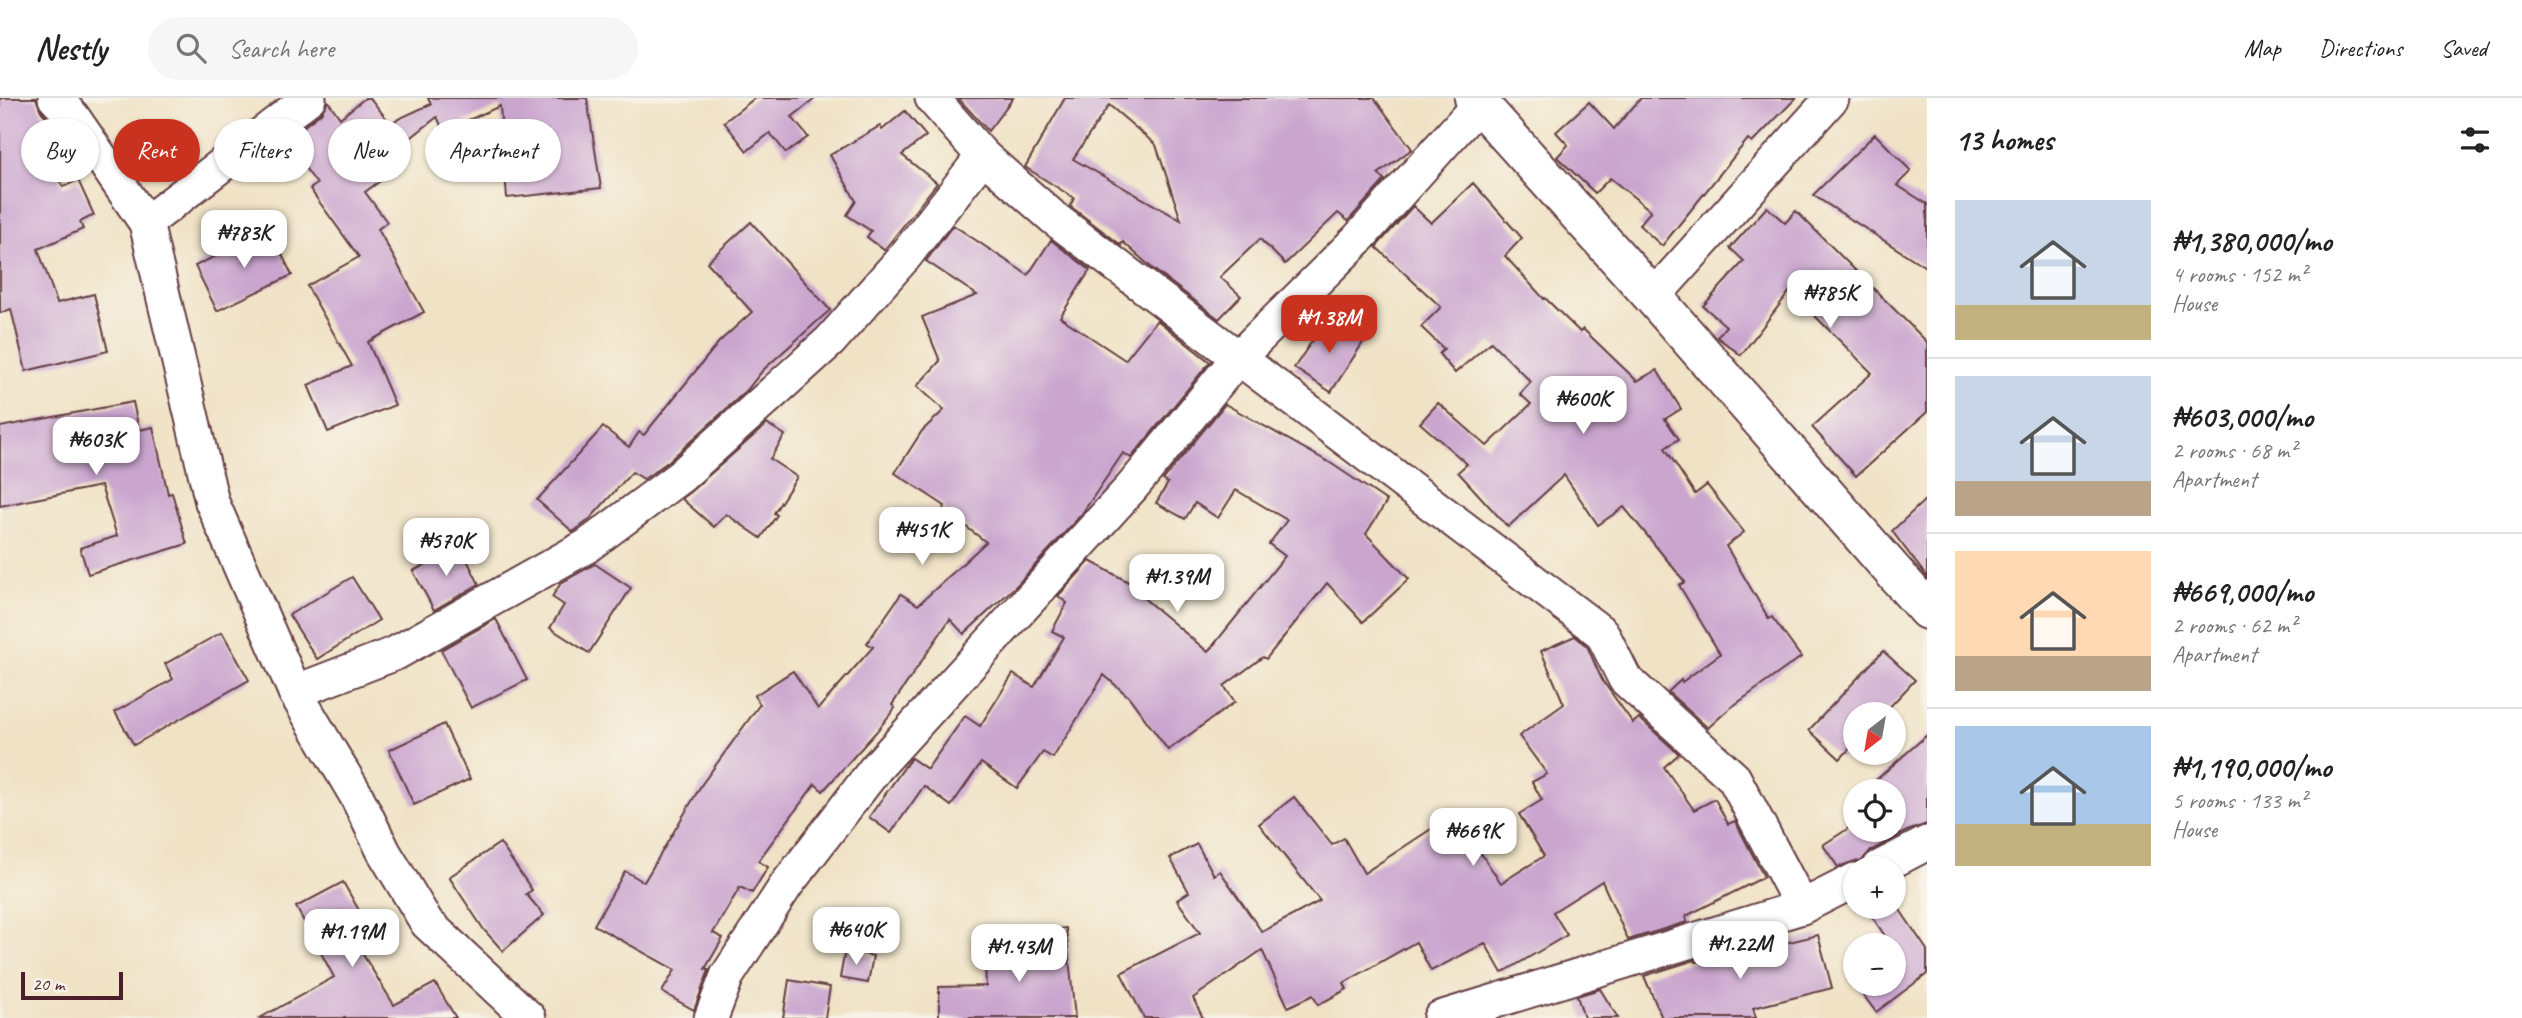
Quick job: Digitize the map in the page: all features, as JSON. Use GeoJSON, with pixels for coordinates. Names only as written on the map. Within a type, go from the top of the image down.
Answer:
{"type":"FeatureCollection","features":[{"type":"Feature","properties":{"kind":"street"},"geometry":{"type":"LineString","coordinates":[[55,98],[73,117],[146,223],[212,502],[295,692],[356,795],[384,852],[427,923],[529,1018]]}},
{"type":"Feature","properties":{"kind":"street"},"geometry":{"type":"LineString","coordinates":[[146,223],[309,98]]}},
{"type":"Feature","properties":{"kind":"street"},"geometry":{"type":"LineString","coordinates":[[932,98],[983,156],[1055,219],[1602,633],[1625,679],[1734,778],[1802,907]]}},
{"type":"Feature","properties":{"kind":"street"},"geometry":{"type":"LineString","coordinates":[[1653,297],[1832,98]]}},
{"type":"Feature","properties":{"kind":"street"},"geometry":{"type":"LineString","coordinates":[[711,1018],[727,976],[787,884],[876,768],[1132,487],[1237,359],[1356,242],[1476,101],[1653,297],[1927,610]]}},
{"type":"Feature","properties":{"kind":"street"},"geometry":{"type":"LineString","coordinates":[[295,692],[396,653],[587,547],[681,476],[830,341],[906,255],[983,156]]}},
{"type":"Feature","properties":{"kind":"street"},"geometry":{"type":"LineString","coordinates":[[1902,856],[1927,843]]}},
{"type":"Feature","properties":{"kind":"street"},"geometry":{"type":"LineString","coordinates":[[1440,1018],[1802,907],[1843,886]]}},
{"type":"Feature","properties":{"kind":"building"},"geometry":{"type":"Polygon","coordinates":[[[0,98],[36,98],[48,119],[21,119],[21,182],[61,182],[63,187],[79,182],[94,215],[80,222],[83,229],[38,249],[57,303],[94,294],[108,351],[26,371],[11,309],[0,313],[0,98]]]}},
{"type":"Feature","properties":{"kind":"building"},"geometry":{"type":"Polygon","coordinates":[[[365,98],[370,98],[387,119],[328,119],[328,182],[379,182],[365,192],[387,222],[378,229],[424,312],[368,342],[395,405],[328,432],[308,385],[352,366],[307,286],[359,257],[310,189],[317,184],[314,180],[313,119],[321,113],[328,101],[340,118],[365,98]]]}},
{"type":"Feature","properties":{"kind":"building"},"geometry":{"type":"Polygon","coordinates":[[[428,98],[587,98],[601,188],[507,198],[506,182],[561,182],[561,119],[501,119],[500,106],[471,119],[425,119],[425,127],[411,138],[411,119],[399,119],[431,104],[428,98]]]}},
{"type":"Feature","properties":{"kind":"building"},"geometry":{"type":"Polygon","coordinates":[[[755,98],[816,98],[792,117],[808,137],[786,153],[770,133],[747,151],[724,122],[755,98]]]}},
{"type":"Feature","properties":{"kind":"building"},"geometry":{"type":"Polygon","coordinates":[[[958,98],[1013,98],[988,131],[958,98]]]}},
{"type":"Feature","properties":{"kind":"building"},"geometry":{"type":"Polygon","coordinates":[[[1065,98],[1374,98],[1412,149],[1378,174],[1385,180],[1348,221],[1338,213],[1285,264],[1260,239],[1220,277],[1241,296],[1219,319],[1153,269],[1123,242],[1121,245],[1070,206],[1074,198],[1025,167],[1065,98]],[[1109,105],[1073,159],[1181,220],[1156,145],[1109,105]]]}},
{"type":"Feature","properties":{"kind":"building"},"geometry":{"type":"Polygon","coordinates":[[[1641,98],[1796,98],[1752,143],[1748,139],[1662,246],[1639,225],[1651,211],[1610,178],[1595,193],[1557,157],[1568,145],[1556,132],[1589,102],[1614,129],[1641,98]]]}},
{"type":"Feature","properties":{"kind":"building"},"geometry":{"type":"Polygon","coordinates":[[[905,111],[926,136],[902,155],[937,183],[884,250],[867,237],[871,231],[847,215],[856,201],[830,155],[880,126],[882,130],[905,111]]]}},
{"type":"Feature","properties":{"kind":"building"},"geometry":{"type":"Polygon","coordinates":[[[1875,134],[1911,171],[1897,185],[1927,204],[1927,268],[1813,195],[1875,134]]]}},
{"type":"Feature","properties":{"kind":"building"},"geometry":{"type":"Polygon","coordinates":[[[1473,183],[1522,238],[1505,256],[1544,299],[1580,332],[1583,329],[1637,381],[1657,370],[1681,409],[1665,419],[1679,439],[1665,448],[1695,494],[1707,485],[1744,532],[1726,546],[1769,619],[1772,617],[1801,657],[1729,709],[1708,728],[1668,692],[1720,654],[1679,585],[1685,582],[1624,507],[1598,525],[1564,475],[1508,527],[1458,472],[1467,464],[1420,423],[1438,403],[1487,446],[1531,404],[1520,394],[1531,382],[1491,342],[1455,373],[1439,354],[1444,349],[1421,327],[1441,307],[1376,247],[1413,206],[1431,223],[1473,183]]]}},
{"type":"Feature","properties":{"kind":"building"},"geometry":{"type":"Polygon","coordinates":[[[1767,207],[1785,223],[1796,211],[1927,342],[1927,412],[1856,476],[1812,427],[1872,373],[1790,291],[1741,355],[1717,337],[1726,326],[1703,306],[1744,261],[1730,248],[1767,207]]]}},
{"type":"Feature","properties":{"kind":"building"},"geometry":{"type":"Polygon","coordinates":[[[751,222],[830,310],[669,461],[644,479],[632,472],[589,520],[573,532],[537,500],[603,427],[629,447],[639,432],[644,435],[719,342],[752,312],[707,262],[751,222]]]}},
{"type":"Feature","properties":{"kind":"building"},"geometry":{"type":"Polygon","coordinates":[[[953,225],[1028,275],[1051,240],[1090,270],[1060,317],[1125,360],[1157,320],[1210,362],[1131,458],[1123,453],[1081,515],[1017,585],[964,634],[950,619],[892,705],[895,708],[876,732],[823,791],[815,784],[758,861],[768,867],[752,893],[740,887],[713,933],[723,938],[705,969],[709,970],[694,1010],[662,992],[675,970],[594,925],[625,871],[644,882],[702,784],[760,704],[754,696],[793,671],[818,709],[873,647],[867,643],[901,594],[918,605],[986,542],[943,509],[945,506],[895,473],[922,431],[944,410],[917,386],[940,361],[922,317],[977,295],[926,261],[953,225]]]}},
{"type":"Feature","properties":{"kind":"building"},"geometry":{"type":"Polygon","coordinates":[[[270,230],[292,275],[217,311],[195,266],[270,230]]]}},
{"type":"Feature","properties":{"kind":"building"},"geometry":{"type":"Polygon","coordinates":[[[1328,317],[1364,341],[1331,392],[1294,368],[1328,317]]]}},
{"type":"Feature","properties":{"kind":"building"},"geometry":{"type":"Polygon","coordinates":[[[133,402],[139,430],[153,427],[168,494],[172,493],[187,544],[88,574],[80,548],[117,536],[101,486],[0,506],[0,427],[133,402]]]}},
{"type":"Feature","properties":{"kind":"building"},"geometry":{"type":"Polygon","coordinates":[[[1225,404],[1332,464],[1387,501],[1366,534],[1409,579],[1363,622],[1327,583],[1266,659],[1263,657],[1224,686],[1235,702],[1168,750],[1129,697],[1104,675],[1053,758],[1043,752],[1017,788],[981,763],[951,806],[924,786],[891,833],[869,817],[911,758],[927,769],[965,716],[980,726],[1013,674],[1034,687],[1064,637],[1052,631],[1067,603],[1058,596],[1090,561],[1143,590],[1140,595],[1208,652],[1285,556],[1269,544],[1287,520],[1236,490],[1218,518],[1195,503],[1185,519],[1156,503],[1168,483],[1163,480],[1225,404]]]}},
{"type":"Feature","properties":{"kind":"building"},"geometry":{"type":"Polygon","coordinates":[[[767,424],[785,435],[770,459],[797,477],[761,538],[726,514],[714,527],[682,499],[767,424]]]}},
{"type":"Feature","properties":{"kind":"building"},"geometry":{"type":"Polygon","coordinates":[[[1927,498],[1927,577],[1892,531],[1927,498]]]}},
{"type":"Feature","properties":{"kind":"building"},"geometry":{"type":"Polygon","coordinates":[[[460,546],[479,584],[434,610],[413,571],[460,546]]]}},
{"type":"Feature","properties":{"kind":"building"},"geometry":{"type":"Polygon","coordinates":[[[595,564],[631,588],[589,653],[550,628],[564,605],[552,597],[561,583],[595,564]]]}},
{"type":"Feature","properties":{"kind":"building"},"geometry":{"type":"Polygon","coordinates":[[[352,577],[379,620],[317,659],[289,615],[352,577]]]}},
{"type":"Feature","properties":{"kind":"building"},"geometry":{"type":"Polygon","coordinates":[[[496,619],[527,680],[471,708],[441,650],[496,619]]]}},
{"type":"Feature","properties":{"kind":"building"},"geometry":{"type":"Polygon","coordinates":[[[222,632],[249,680],[134,745],[115,712],[173,679],[165,664],[222,632]]]}},
{"type":"Feature","properties":{"kind":"building"},"geometry":{"type":"Polygon","coordinates":[[[1575,636],[1587,646],[1602,680],[1633,723],[1639,718],[1679,754],[1664,767],[1694,810],[1715,799],[1728,824],[1735,821],[1764,877],[1686,916],[1687,922],[1628,940],[1602,881],[1553,912],[1567,935],[1502,973],[1485,943],[1431,971],[1416,942],[1344,983],[1347,989],[1318,1005],[1313,995],[1288,1007],[1262,950],[1193,998],[1203,1018],[1144,1018],[1121,973],[1200,933],[1177,900],[1189,892],[1170,858],[1197,844],[1214,875],[1220,871],[1262,932],[1320,901],[1259,824],[1294,797],[1332,845],[1344,838],[1364,873],[1454,814],[1501,883],[1544,856],[1519,814],[1542,800],[1532,782],[1547,774],[1519,736],[1564,704],[1541,651],[1575,636]]]}},
{"type":"Feature","properties":{"kind":"building"},"geometry":{"type":"Polygon","coordinates":[[[1883,651],[1915,680],[1894,702],[1843,702],[1843,756],[1840,759],[1809,730],[1883,651]]]}},
{"type":"Feature","properties":{"kind":"building"},"geometry":{"type":"Polygon","coordinates":[[[444,724],[470,779],[414,805],[389,750],[444,724]]]}},
{"type":"Feature","properties":{"kind":"building"},"geometry":{"type":"Polygon","coordinates":[[[1927,735],[1927,824],[1906,832],[1906,779],[1877,779],[1893,765],[1906,765],[1906,754],[1927,735]]]}},
{"type":"Feature","properties":{"kind":"building"},"geometry":{"type":"Polygon","coordinates":[[[1843,832],[1843,842],[1887,842],[1866,856],[1843,856],[1843,865],[1838,867],[1823,845],[1843,832]]]}},
{"type":"Feature","properties":{"kind":"building"},"geometry":{"type":"Polygon","coordinates":[[[500,843],[532,890],[526,894],[544,915],[503,951],[484,930],[449,877],[500,843]]]}},
{"type":"Feature","properties":{"kind":"building"},"geometry":{"type":"Polygon","coordinates":[[[343,882],[378,944],[362,953],[394,1005],[435,983],[456,1018],[260,1018],[334,977],[296,907],[343,882]]]}},
{"type":"Feature","properties":{"kind":"building"},"geometry":{"type":"Polygon","coordinates":[[[1874,919],[1906,919],[1927,950],[1927,974],[1906,990],[1906,933],[1883,933],[1874,919]]]}},
{"type":"Feature","properties":{"kind":"building"},"geometry":{"type":"Polygon","coordinates":[[[1066,928],[1075,1018],[939,1018],[939,987],[986,986],[985,960],[1023,959],[1020,932],[1066,928]]]}},
{"type":"Feature","properties":{"kind":"building"},"geometry":{"type":"Polygon","coordinates":[[[1818,935],[1832,988],[1753,1008],[1756,1018],[1662,1018],[1644,976],[1695,960],[1696,962],[1739,951],[1740,954],[1818,935]]]}},
{"type":"Feature","properties":{"kind":"building"},"geometry":{"type":"Polygon","coordinates":[[[845,950],[873,956],[868,983],[840,978],[845,950]]]}},
{"type":"Feature","properties":{"kind":"building"},"geometry":{"type":"Polygon","coordinates":[[[789,980],[830,987],[825,1018],[783,1018],[789,980]]]}},
{"type":"Feature","properties":{"kind":"building"},"geometry":{"type":"Polygon","coordinates":[[[1600,989],[1618,1018],[1584,1018],[1577,996],[1600,989]]]}},
{"type":"Feature","properties":{"kind":"building"},"geometry":{"type":"Polygon","coordinates":[[[1864,996],[1897,996],[1876,1012],[1864,996]]]}}]}
